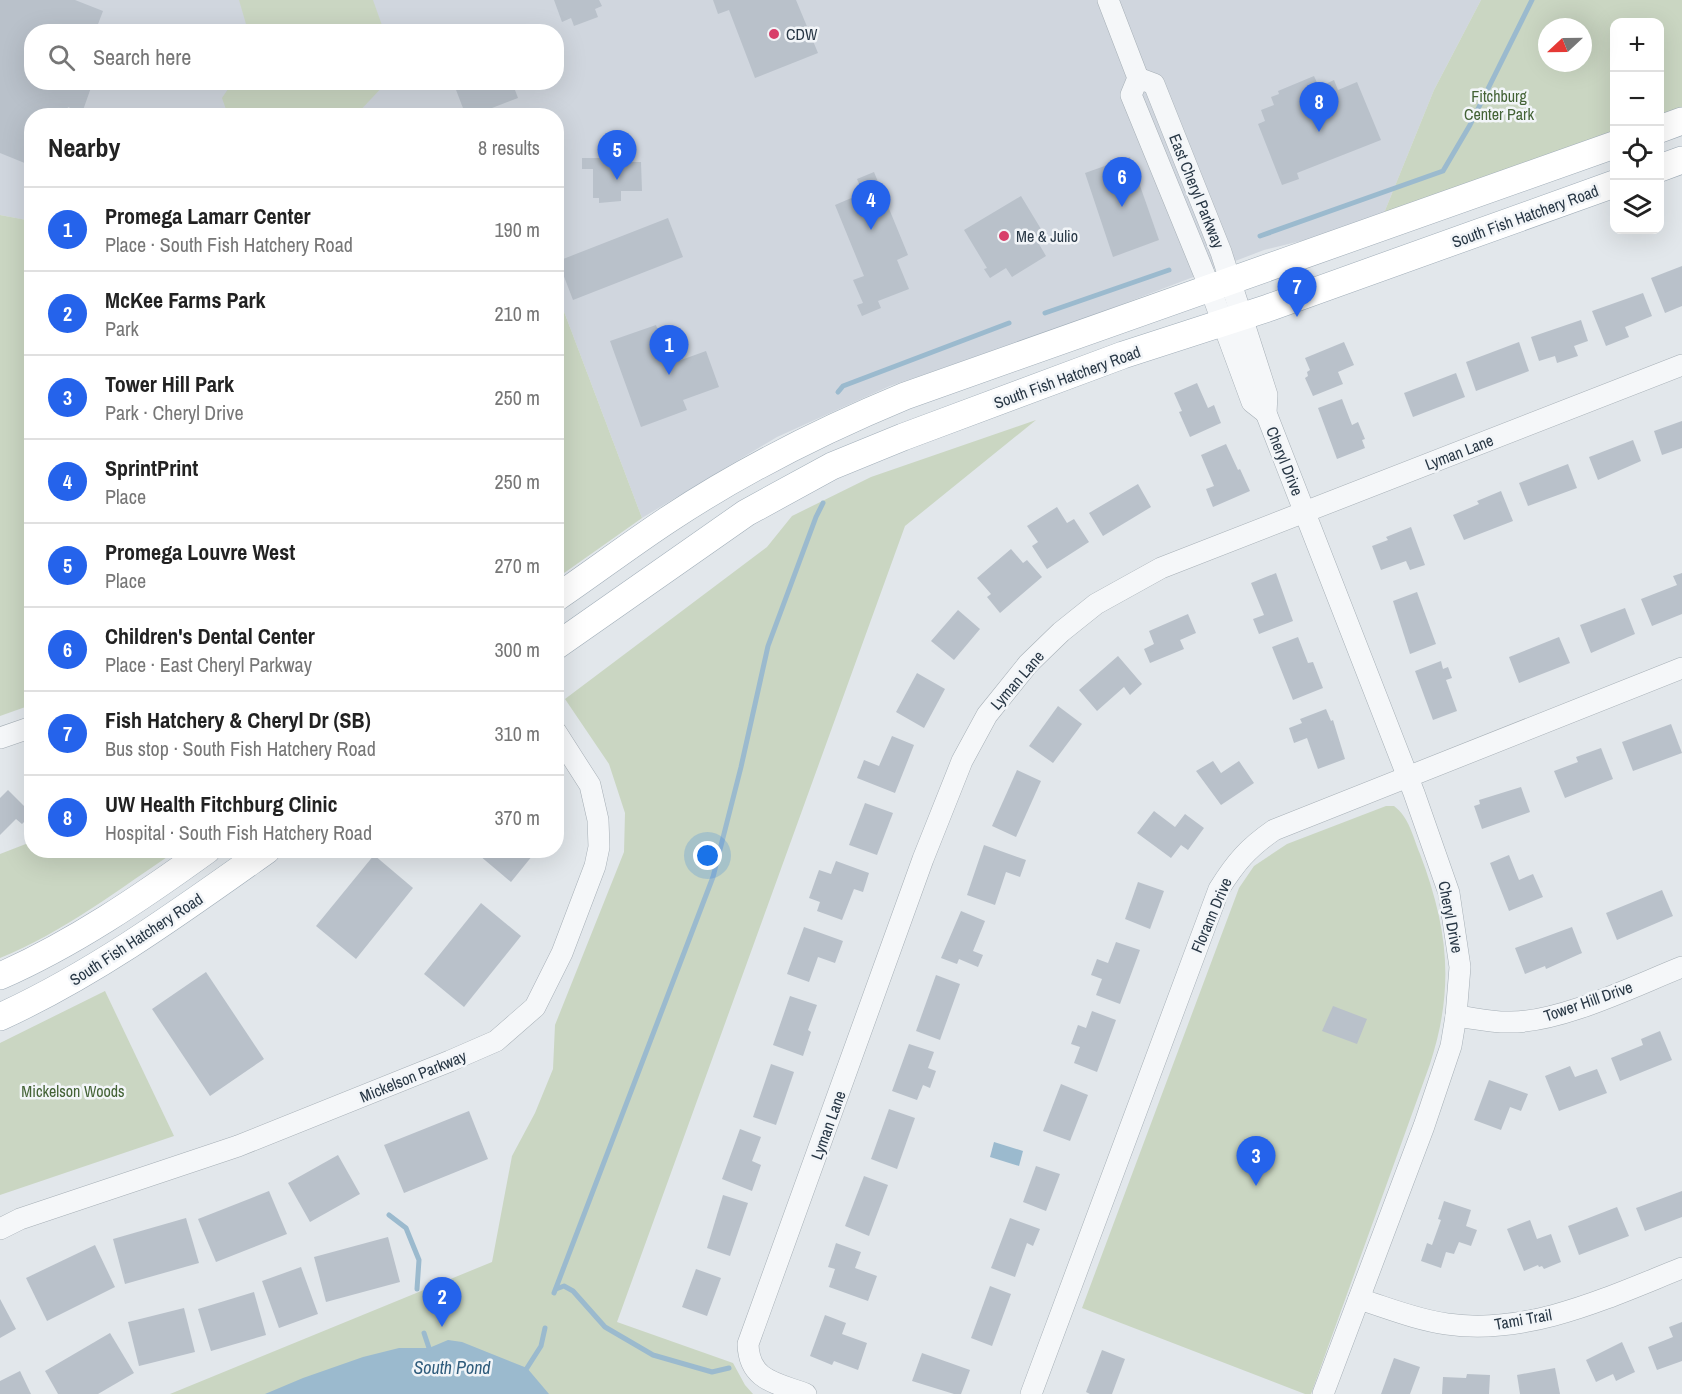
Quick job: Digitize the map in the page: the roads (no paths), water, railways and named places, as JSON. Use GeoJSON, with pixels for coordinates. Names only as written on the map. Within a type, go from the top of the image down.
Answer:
{"type":"FeatureCollection","features":[{"type":"Feature","properties":{"kind":"main road"},"geometry":{"type":"LineString","coordinates":[[1664,127],[1682,121]]}},
{"type":"Feature","properties":{"kind":"main road"},"geometry":{"type":"LineString","coordinates":[[564,592],[669,519],[720,488],[780,454],[859,415],[905,396],[1610,146]]}},
{"type":"Feature","properties":{"kind":"main road"},"geometry":{"type":"LineString","coordinates":[[1664,166],[1682,160]]}},
{"type":"Feature","properties":{"kind":"main road","name":"South Fish Hatchery Road"},"geometry":{"type":"LineString","coordinates":[[564,640],[746,513],[832,466],[1123,355],[1232,319],[1610,185]]}},
{"type":"Feature","properties":{"kind":"main road","name":"South Fish Hatchery Road"},"geometry":{"type":"LineString","coordinates":[[0,976],[49,953],[195,858]]}},
{"type":"Feature","properties":{"kind":"main road","name":"South Fish Hatchery Road"},"geometry":{"type":"LineString","coordinates":[[0,1017],[68,984],[135,942],[256,858]]}},
{"type":"Feature","properties":{"kind":"street","name":"East Cheryl Parkway"},"geometry":{"type":"LineString","coordinates":[[1108,0],[1137,78],[1154,84],[1221,252],[1220,285],[1232,319]]}},
{"type":"Feature","properties":{"kind":"street","name":"Cheryl Drive"},"geometry":{"type":"LineString","coordinates":[[1232,319],[1252,402],[1266,413],[1407,776],[1449,893],[1460,967],[1451,1046],[1424,1126],[1323,1394]]}},
{"type":"Feature","properties":{"kind":"street","name":"Lyman Lane"},"geometry":{"type":"LineString","coordinates":[[806,1394],[768,1379],[753,1368],[748,1355],[748,1344],[923,859],[962,761],[987,715],[1028,664],[1061,632],[1096,604],[1161,568],[1682,365]]}},
{"type":"Feature","properties":{"kind":"street","name":"Florann Drive"},"geometry":{"type":"LineString","coordinates":[[1031,1394],[1219,889],[1234,865],[1251,846],[1274,830],[1682,668]]}},
{"type":"Feature","properties":{"kind":"street"},"geometry":{"type":"LineString","coordinates":[[0,738],[24,730]]}},
{"type":"Feature","properties":{"kind":"street","name":"Mickelson Parkway"},"geometry":{"type":"LineString","coordinates":[[0,1229],[20,1219],[227,1150],[450,1061],[496,1041],[535,1008],[562,952],[595,866],[599,848],[598,820],[590,785],[564,744]]}},
{"type":"Feature","properties":{"kind":"street","name":"Tower Hill Drive"},"geometry":{"type":"LineString","coordinates":[[1456,1016],[1511,1022],[1546,1018],[1682,967]]}},
{"type":"Feature","properties":{"kind":"street","name":"Tami Trail"},"geometry":{"type":"LineString","coordinates":[[1359,1299],[1446,1324],[1479,1326],[1523,1322],[1587,1305],[1682,1268]]}},
{"type":"Feature","properties":{"kind":"water"},"geometry":{"type":"Polygon","coordinates":[[[994,1142],[1023,1151],[1019,1166],[990,1157],[994,1142]]]}},
{"type":"Feature","properties":{"kind":"water","name":"South Pond"},"geometry":{"type":"Polygon","coordinates":[[[448,1340],[462,1342],[527,1368],[549,1394],[265,1394],[363,1357],[399,1348],[429,1348],[448,1340]]]}},
{"type":"Feature","properties":{"kind":"waterway"},"geometry":{"type":"LineString","coordinates":[[1260,236],[1443,171],[1470,125],[1532,0]]}},
{"type":"Feature","properties":{"kind":"waterway"},"geometry":{"type":"LineString","coordinates":[[1045,313],[1169,270]]}},
{"type":"Feature","properties":{"kind":"waterway"},"geometry":{"type":"LineString","coordinates":[[838,392],[843,386],[1009,323]]}},
{"type":"Feature","properties":{"kind":"waterway"},"geometry":{"type":"LineString","coordinates":[[554,1293],[713,877],[768,646],[823,503]]}},
{"type":"Feature","properties":{"kind":"waterway"},"geometry":{"type":"LineString","coordinates":[[389,1215],[406,1228],[419,1260],[417,1289]]}},
{"type":"Feature","properties":{"kind":"waterway"},"geometry":{"type":"LineString","coordinates":[[556,1289],[564,1286],[573,1291],[605,1327],[653,1355],[712,1372],[729,1368]]}},
{"type":"Feature","properties":{"kind":"waterway"},"geometry":{"type":"LineString","coordinates":[[527,1368],[541,1346],[545,1328]]}},
{"type":"Feature","properties":{"kind":"waterway"},"geometry":{"type":"LineString","coordinates":[[424,1333],[429,1348]]}},
{"type":"Feature","properties":{"kind":"place","name":"CDW"},"geometry":{"type":"Point","coordinates":[774,34]}},
{"type":"Feature","properties":{"kind":"place","name":"UW Health Fitchburg Clinic"},"geometry":{"type":"Point","coordinates":[1319,132]}},
{"type":"Feature","properties":{"kind":"place","name":"Promega Louvre West"},"geometry":{"type":"Point","coordinates":[617,180]}},
{"type":"Feature","properties":{"kind":"place","name":"Children's Dental Center"},"geometry":{"type":"Point","coordinates":[1122,207]}},
{"type":"Feature","properties":{"kind":"place","name":"SprintPrint"},"geometry":{"type":"Point","coordinates":[871,230]}},
{"type":"Feature","properties":{"kind":"place","name":"Me & Julio"},"geometry":{"type":"Point","coordinates":[1004,236]}},
{"type":"Feature","properties":{"kind":"place","name":"Fish Hatchery & Cheryl Dr (SB)"},"geometry":{"type":"Point","coordinates":[1297,317]}},
{"type":"Feature","properties":{"kind":"place","name":"Promega Lamarr Center"},"geometry":{"type":"Point","coordinates":[669,375]}},
{"type":"Feature","properties":{"kind":"place","name":"Tower Hill Park"},"geometry":{"type":"Point","coordinates":[1256,1186]}},
{"type":"Feature","properties":{"kind":"place","name":"McKee Farms Park"},"geometry":{"type":"Point","coordinates":[442,1327]}},
{"type":"Feature","properties":{"kind":"park label","name":"Fitchburg Center Park"},"geometry":{"type":"Point","coordinates":[1499,105]}},
{"type":"Feature","properties":{"kind":"park label","name":"Mickelson Woods"},"geometry":{"type":"Point","coordinates":[73,1091]}}]}
